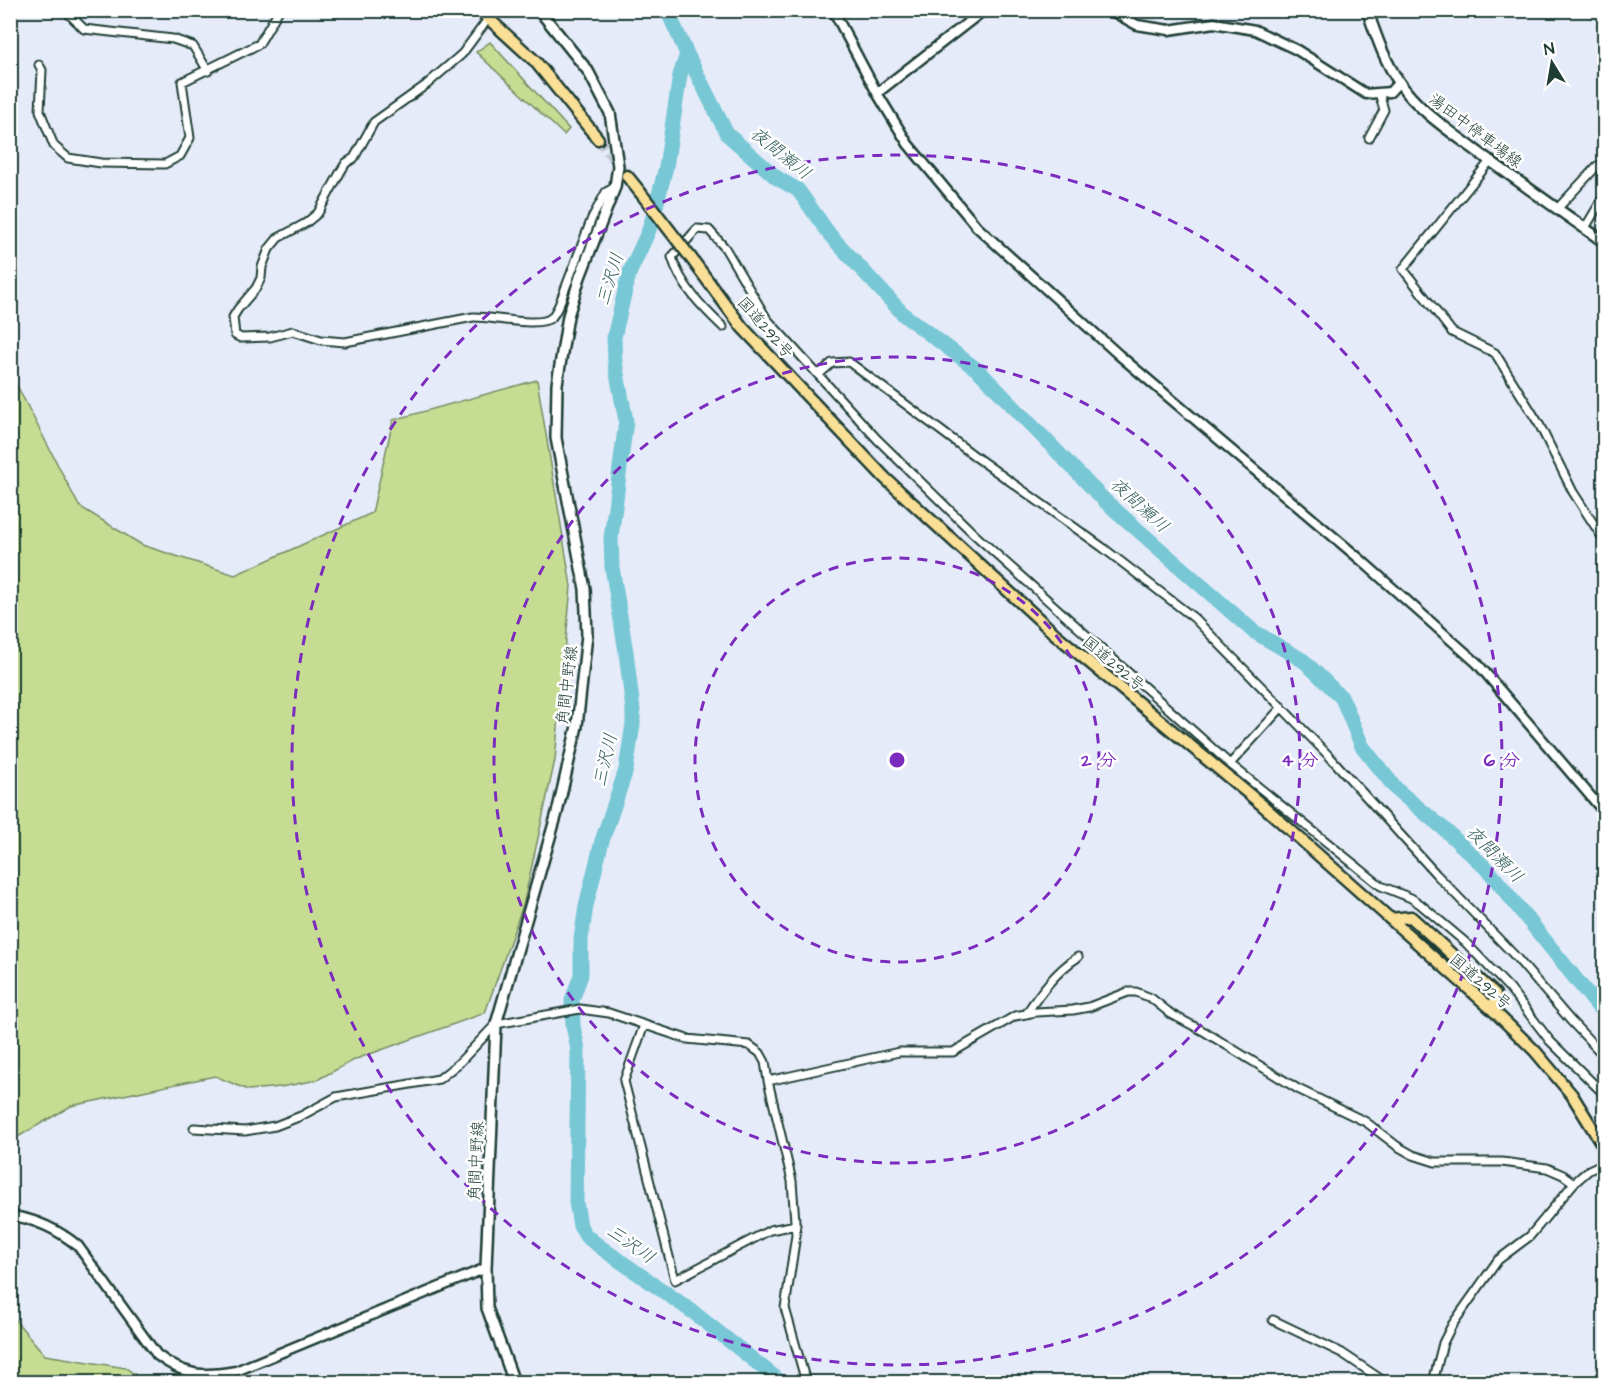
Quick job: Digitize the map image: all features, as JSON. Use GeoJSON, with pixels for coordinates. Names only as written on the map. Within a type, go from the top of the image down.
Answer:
{"type":"FeatureCollection","features":[{"type":"Feature","properties":{"kind":"highway"},"geometry":{"type":"LineString","coordinates":[[479,10],[535,61],[598,139]]}},
{"type":"Feature","properties":{"kind":"highway","name":"国道292号"},"geometry":{"type":"LineString","coordinates":[[627,176],[742,327],[885,478],[1055,634],[1261,804],[1495,1012],[1535,1051],[1572,1095],[1605,1147]]}},
{"type":"Feature","properties":{"kind":"highway"},"geometry":{"type":"LineString","coordinates":[[1390,920],[1411,917],[1496,994],[1495,1012]]}},
{"type":"Feature","properties":{"kind":"main road","name":"角間中野線"},"geometry":{"type":"LineString","coordinates":[[514,1383],[487,1308],[486,1268],[496,1024],[554,823],[577,726],[587,635],[585,589],[556,438],[557,384],[568,316],[580,277],[615,187],[618,166],[610,113],[588,71],[539,10]]}},
{"type":"Feature","properties":{"kind":"main road","name":"湯田中停車場線"},"geometry":{"type":"LineString","coordinates":[[1367,10],[1383,54],[1399,82],[1416,103],[1490,161],[1605,242]]}},
{"type":"Feature","properties":{"kind":"street"},"geometry":{"type":"LineString","coordinates":[[65,10],[84,29],[173,39],[193,46],[208,71]]}},
{"type":"Feature","properties":{"kind":"street"},"geometry":{"type":"LineString","coordinates":[[39,65],[42,70],[40,111],[54,146],[68,158],[101,163],[165,164],[180,156],[190,138],[183,82],[259,44],[279,10]]}},
{"type":"Feature","properties":{"kind":"street"},"geometry":{"type":"LineString","coordinates":[[833,10],[877,93],[908,144],[977,227],[1119,355],[1361,560],[1477,663],[1605,812]]}},
{"type":"Feature","properties":{"kind":"street"},"geometry":{"type":"LineString","coordinates":[[877,93],[984,10]]}},
{"type":"Feature","properties":{"kind":"street"},"geometry":{"type":"LineString","coordinates":[[1110,10],[1137,26],[1169,30],[1214,23],[1255,30],[1297,51],[1366,94],[1390,92],[1399,82]]}},
{"type":"Feature","properties":{"kind":"street"},"geometry":{"type":"LineString","coordinates":[[488,19],[462,54],[426,85],[374,122],[354,158],[346,163],[341,171],[318,213],[306,223],[278,238],[269,249],[256,288],[233,317],[235,335],[240,338],[270,337],[293,331],[321,340],[345,342],[473,318],[487,317],[538,323],[551,318],[560,306],[592,218],[606,192],[615,187]]}},
{"type":"Feature","properties":{"kind":"street"},"geometry":{"type":"LineString","coordinates":[[1369,138],[1384,110],[1379,93]]}},
{"type":"Feature","properties":{"kind":"street"},"geometry":{"type":"LineString","coordinates":[[1490,161],[1403,269],[1452,332],[1496,353],[1539,424],[1573,492],[1605,540]]}},
{"type":"Feature","properties":{"kind":"street"},"geometry":{"type":"LineString","coordinates":[[1557,209],[1597,166]]}},
{"type":"Feature","properties":{"kind":"street"},"geometry":{"type":"LineString","coordinates":[[1585,228],[1605,196]]}},
{"type":"Feature","properties":{"kind":"street"},"geometry":{"type":"LineString","coordinates":[[723,327],[702,307],[675,270],[672,257],[697,229],[709,230],[725,248],[767,319],[877,440],[974,534],[1230,764],[1381,886],[1411,898],[1465,942],[1510,989],[1550,1041],[1605,1094]]}},
{"type":"Feature","properties":{"kind":"street"},"geometry":{"type":"LineString","coordinates":[[818,375],[832,363],[849,362],[975,457],[1102,547],[1194,618],[1331,758],[1605,1056]]}},
{"type":"Feature","properties":{"kind":"street"},"geometry":{"type":"LineString","coordinates":[[1230,764],[1282,707]]}},
{"type":"Feature","properties":{"kind":"street"},"geometry":{"type":"LineString","coordinates":[[1026,1014],[1053,978],[1066,964],[1078,957]]}},
{"type":"Feature","properties":{"kind":"street"},"geometry":{"type":"LineString","coordinates":[[768,1081],[899,1052],[953,1052],[1003,1022],[1026,1014],[1081,1009],[1128,992],[1136,992],[1151,998],[1171,1014],[1298,1089],[1366,1122],[1397,1146],[1413,1155],[1435,1162],[1502,1161],[1547,1168],[1574,1183]]}},
{"type":"Feature","properties":{"kind":"street"},"geometry":{"type":"LineString","coordinates":[[194,1128],[245,1131],[275,1126],[294,1119],[336,1097],[439,1079],[459,1063],[496,1024],[586,1009],[609,1013],[687,1040],[748,1045],[760,1053],[765,1062],[792,1181],[796,1235],[785,1308],[806,1383]]}},
{"type":"Feature","properties":{"kind":"street"},"geometry":{"type":"LineString","coordinates":[[644,1025],[624,1081],[675,1280],[770,1230],[796,1225]]}},
{"type":"Feature","properties":{"kind":"street"},"geometry":{"type":"LineString","coordinates":[[1433,1383],[1443,1343],[1452,1325],[1498,1260],[1530,1236],[1574,1183],[1589,1170],[1605,1163]]}},
{"type":"Feature","properties":{"kind":"street"},"geometry":{"type":"LineString","coordinates":[[10,1216],[46,1226],[65,1235],[78,1246],[157,1355],[183,1370],[212,1375],[236,1371],[486,1268]]}},
{"type":"Feature","properties":{"kind":"street"},"geometry":{"type":"LineString","coordinates":[[1273,1320],[1342,1353],[1385,1383]]}},
{"type":"Feature","properties":{"kind":"green space"},"geometry":{"type":"Polygon","coordinates":[[[490,42],[569,129],[564,135],[476,52],[490,42]]]}},
{"type":"Feature","properties":{"kind":"green space"},"geometry":{"type":"Polygon","coordinates":[[[10,372],[79,506],[142,545],[235,575],[372,513],[393,420],[537,380],[571,586],[555,760],[524,902],[485,1013],[356,1059],[317,1080],[248,1090],[215,1076],[71,1106],[11,1141],[10,372]]]}},
{"type":"Feature","properties":{"kind":"green space"},"geometry":{"type":"Polygon","coordinates":[[[10,1314],[45,1355],[126,1368],[145,1382],[11,1382],[10,1314]]]}},
{"type":"Feature","properties":{"kind":"waterway","name":"夜間瀬川"},"geometry":{"type":"LineString","coordinates":[[667,10],[727,134],[777,178],[798,190],[830,235],[904,315],[979,371],[1105,501],[1253,631],[1304,661],[1342,698],[1362,746],[1397,790],[1443,828],[1489,871],[1604,1014]]}},
{"type":"Feature","properties":{"kind":"waterway","name":"三沢川"},"geometry":{"type":"LineString","coordinates":[[687,54],[680,75],[666,167],[655,210],[649,230],[629,274],[614,337],[615,363],[626,421],[611,538],[612,567],[626,652],[633,724],[626,770],[602,841],[586,906],[581,939],[581,975],[572,1000],[573,1026],[578,1049],[576,1202],[580,1226],[586,1236],[693,1312],[781,1382]]}},
{"type":"Feature","properties":{"kind":"tunnel"},"geometry":{"type":"LineString","coordinates":[[598,139],[627,176]]}}]}
